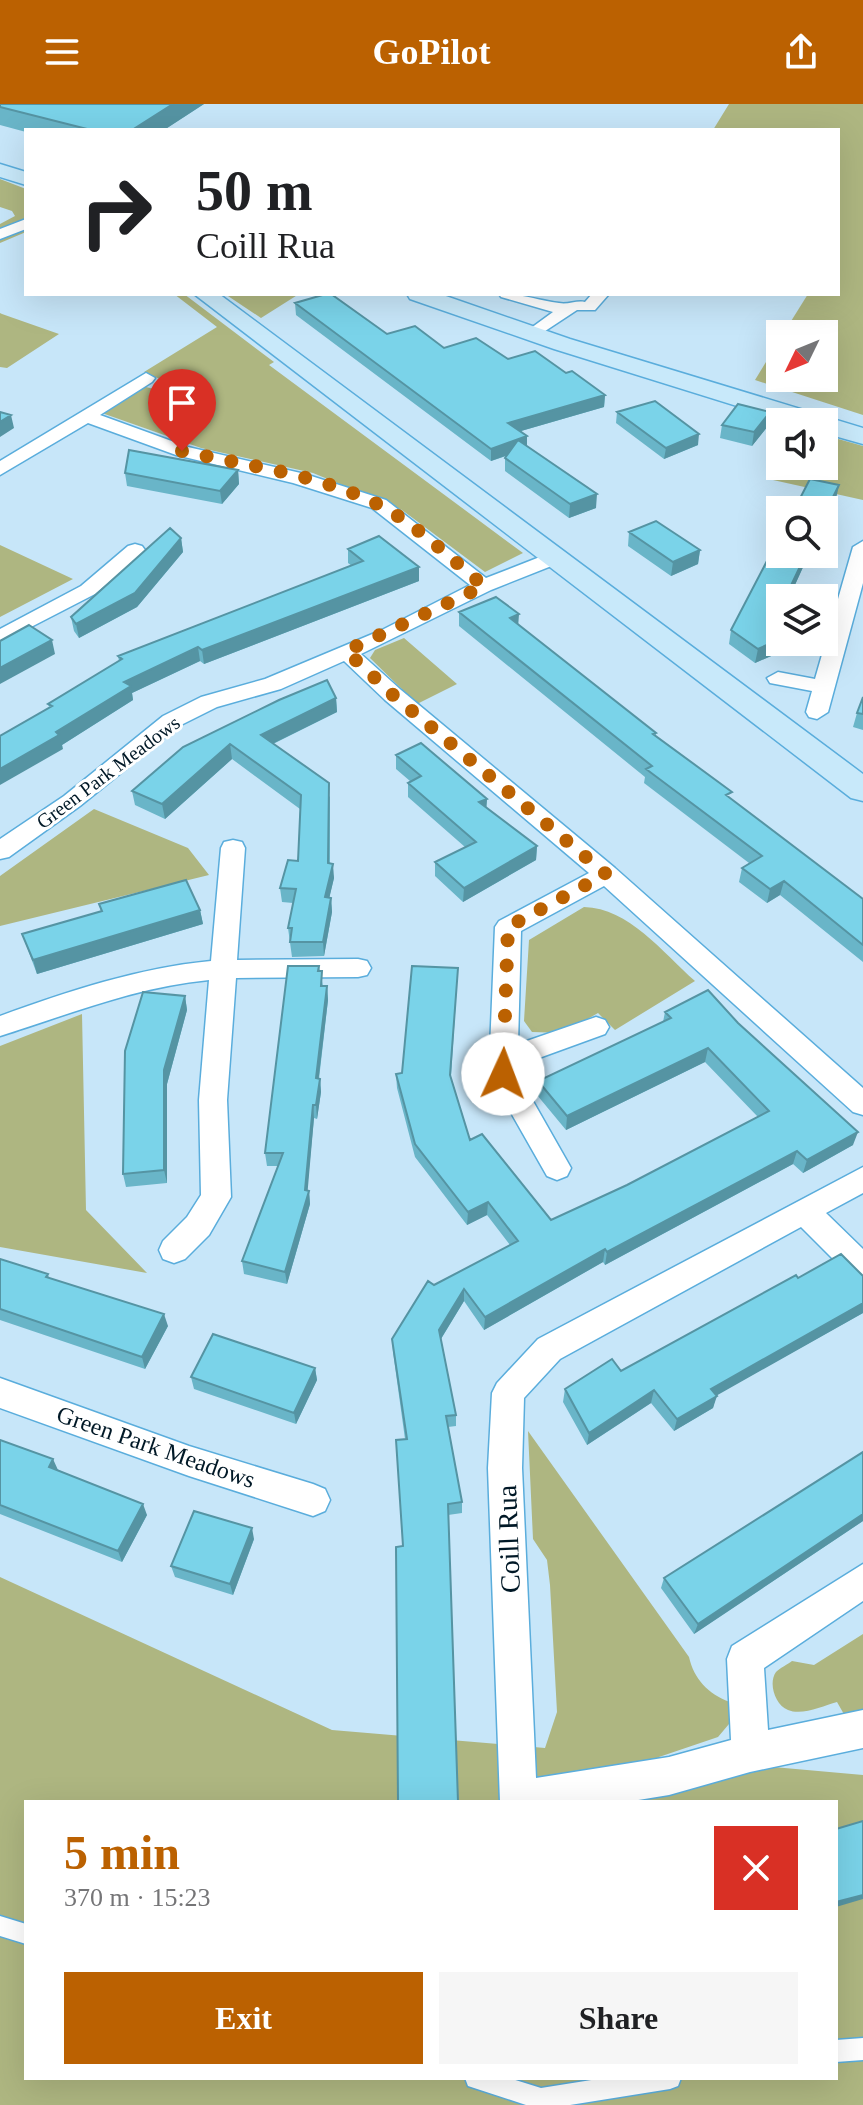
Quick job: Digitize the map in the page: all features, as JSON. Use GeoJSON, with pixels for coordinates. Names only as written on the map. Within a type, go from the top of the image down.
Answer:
{"type":"FeatureCollection","features":[{"type":"Feature","properties":{"kind":"main road"},"geometry":{"type":"LineString","coordinates":[[0,170],[24,178]]}},
{"type":"Feature","properties":{"kind":"main road"},"geometry":{"type":"LineString","coordinates":[[208,296],[863,790]]}},
{"type":"Feature","properties":{"kind":"main road"},"geometry":{"type":"LineString","coordinates":[[424,296],[533,334],[769,408]]}},
{"type":"Feature","properties":{"kind":"main road"},"geometry":{"type":"LineString","coordinates":[[838,429],[863,436]]}},
{"type":"Feature","properties":{"kind":"street"},"geometry":{"type":"LineString","coordinates":[[0,235],[24,224]]}},
{"type":"Feature","properties":{"kind":"street"},"geometry":{"type":"LineString","coordinates":[[514,296],[565,310]]}},
{"type":"Feature","properties":{"kind":"street"},"geometry":{"type":"LineString","coordinates":[[533,334],[565,310],[575,305],[589,307],[599,296]]}},
{"type":"Feature","properties":{"kind":"street"},"geometry":{"type":"LineString","coordinates":[[0,469],[146,378]]}},
{"type":"Feature","properties":{"kind":"street"},"geometry":{"type":"LineString","coordinates":[[86,416],[182,451],[298,478],[379,504],[484,586]]}},
{"type":"Feature","properties":{"kind":"street"},"geometry":{"type":"LineString","coordinates":[[817,712],[863,547]]}},
{"type":"Feature","properties":{"kind":"street"},"geometry":{"type":"LineString","coordinates":[[0,637],[88,590],[135,550]]}},
{"type":"Feature","properties":{"kind":"street","name":"Green Park Meadows"},"geometry":{"type":"LineString","coordinates":[[0,851],[72,801],[171,721],[209,702],[273,684],[484,586],[557,557]]}},
{"type":"Feature","properties":{"kind":"street"},"geometry":{"type":"LineString","coordinates":[[346,651],[393,695],[606,874],[863,1104]]}},
{"type":"Feature","properties":{"kind":"street"},"geometry":{"type":"LineString","coordinates":[[778,678],[824,687]]}},
{"type":"Feature","properties":{"kind":"street"},"geometry":{"type":"LineString","coordinates":[[174,1250],[198,1226],[216,1197],[213,1100],[233,848]]}},
{"type":"Feature","properties":{"kind":"street"},"geometry":{"type":"LineString","coordinates":[[557,1168],[503,1074],[508,927],[606,874]]}},
{"type":"Feature","properties":{"kind":"street"},"geometry":{"type":"LineString","coordinates":[[0,1026],[43,1010],[161,977],[224,971],[358,968]]}},
{"type":"Feature","properties":{"kind":"street"},"geometry":{"type":"LineString","coordinates":[[504,1060],[596,1027]]}},
{"type":"Feature","properties":{"kind":"street","name":"Coill Rua"},"geometry":{"type":"LineString","coordinates":[[518,1800],[505,1468],[508,1393],[549,1349],[806,1213],[863,1179]]}},
{"type":"Feature","properties":{"kind":"street"},"geometry":{"type":"LineString","coordinates":[[806,1213],[863,1269]]}},
{"type":"Feature","properties":{"kind":"street","name":"Green Park Meadows"},"geometry":{"type":"LineString","coordinates":[[0,1393],[189,1461],[313,1500]]}},
{"type":"Feature","properties":{"kind":"street"},"geometry":{"type":"LineString","coordinates":[[750,1753],[745,1659],[863,1581]]}},
{"type":"Feature","properties":{"kind":"street","name":"Coill Rua"},"geometry":{"type":"LineString","coordinates":[[524,1800],[669,1776],[750,1753],[863,1729]]}},
{"type":"Feature","properties":{"kind":"lane"},"geometry":{"type":"LineString","coordinates":[[0,1926],[24,1933]]}},
{"type":"Feature","properties":{"kind":"lane"},"geometry":{"type":"LineString","coordinates":[[838,2051],[863,2049]]}},
{"type":"Feature","properties":{"kind":"lane"},"geometry":{"type":"LineString","coordinates":[[482,2080],[541,2099],[658,2080]]}},
{"type":"Feature","properties":{"kind":"green space"},"geometry":{"type":"Polygon","coordinates":[[[729,104],[863,104],[863,415],[792,392],[838,392],[838,320],[792,320],[807,296],[840,296],[840,128],[714,128],[729,104]]]}},
{"type":"Feature","properties":{"kind":"green space"},"geometry":{"type":"Polygon","coordinates":[[[0,179],[24,188],[24,233],[0,243],[0,224],[15,216],[12,211],[0,207],[0,179]]]}},
{"type":"Feature","properties":{"kind":"green space"},"geometry":{"type":"Polygon","coordinates":[[[177,296],[187,296],[274,362],[269,365],[523,553],[485,572],[402,510],[369,496],[313,473],[201,448],[99,412],[142,386],[158,390],[169,383],[144,372],[217,327],[177,296]]]}},
{"type":"Feature","properties":{"kind":"green space"},"geometry":{"type":"Polygon","coordinates":[[[228,296],[296,296],[261,318],[228,296]]]}},
{"type":"Feature","properties":{"kind":"green space"},"geometry":{"type":"Polygon","coordinates":[[[0,313],[59,334],[7,368],[0,367],[0,313]]]}},
{"type":"Feature","properties":{"kind":"green space"},"geometry":{"type":"Polygon","coordinates":[[[766,362],[766,384],[755,380],[766,362]]]}},
{"type":"Feature","properties":{"kind":"green space"},"geometry":{"type":"Polygon","coordinates":[[[838,439],[863,446],[863,500],[773,480],[838,480],[838,439]]]}},
{"type":"Feature","properties":{"kind":"green space"},"geometry":{"type":"Polygon","coordinates":[[[0,545],[73,579],[0,617],[0,545]]]}},
{"type":"Feature","properties":{"kind":"green space"},"geometry":{"type":"Polygon","coordinates":[[[404,638],[457,684],[417,704],[370,658],[375,650],[404,638]]]}},
{"type":"Feature","properties":{"kind":"green space"},"geometry":{"type":"Polygon","coordinates":[[[94,809],[188,848],[209,875],[0,926],[0,876],[94,809]]]}},
{"type":"Feature","properties":{"kind":"green space"},"geometry":{"type":"Polygon","coordinates":[[[584,907],[600,909],[630,923],[695,981],[615,1030],[598,1013],[563,1033],[532,1032],[524,1021],[529,940],[584,907]]]}},
{"type":"Feature","properties":{"kind":"green space"},"geometry":{"type":"Polygon","coordinates":[[[82,1014],[86,1210],[147,1273],[0,1247],[0,1046],[82,1014]]]}},
{"type":"Feature","properties":{"kind":"green space"},"geometry":{"type":"Polygon","coordinates":[[[528,1431],[689,1657],[698,1679],[715,1695],[730,1702],[729,1724],[718,1737],[659,1757],[863,1775],[863,2105],[0,2105],[0,1577],[332,1730],[545,1748],[557,1712],[547,1560],[533,1539],[528,1431]]]}},
{"type":"Feature","properties":{"kind":"green space"},"geometry":{"type":"Polygon","coordinates":[[[863,1634],[863,1712],[845,1716],[837,1702],[794,1712],[776,1699],[773,1682],[778,1671],[792,1661],[814,1665],[863,1634]]]}},
{"type":"Feature","properties":{"kind":"building"},"geometry":{"type":"Polygon","coordinates":[[[0,104],[173,104],[135,128],[83,128],[0,107],[0,104]]]}},
{"type":"Feature","properties":{"kind":"building"},"geometry":{"type":"Polygon","coordinates":[[[319,296],[334,296],[387,334],[415,326],[444,348],[476,338],[508,359],[535,351],[566,373],[572,371],[605,395],[508,423],[527,436],[491,449],[295,303],[319,296]]]}},
{"type":"Feature","properties":{"kind":"building"},"geometry":{"type":"Polygon","coordinates":[[[655,401],[699,434],[666,448],[617,412],[655,401]]]}},
{"type":"Feature","properties":{"kind":"building"},"geometry":{"type":"Polygon","coordinates":[[[738,404],[766,411],[766,417],[754,432],[722,425],[738,404]]]}},
{"type":"Feature","properties":{"kind":"building"},"geometry":{"type":"Polygon","coordinates":[[[0,412],[11,415],[0,422],[0,412]]]}},
{"type":"Feature","properties":{"kind":"building"},"geometry":{"type":"Polygon","coordinates":[[[518,440],[597,494],[570,504],[505,458],[518,440]]]}},
{"type":"Feature","properties":{"kind":"building"},"geometry":{"type":"Polygon","coordinates":[[[129,450],[238,470],[220,491],[125,473],[129,450]]]}},
{"type":"Feature","properties":{"kind":"building"},"geometry":{"type":"Polygon","coordinates":[[[809,480],[839,485],[834,496],[801,496],[809,480]]]}},
{"type":"Feature","properties":{"kind":"building"},"geometry":{"type":"Polygon","coordinates":[[[656,521],[700,550],[673,562],[629,532],[656,521]]]}},
{"type":"Feature","properties":{"kind":"building"},"geometry":{"type":"Polygon","coordinates":[[[170,528],[181,538],[135,593],[76,624],[71,617],[170,528]]]}},
{"type":"Feature","properties":{"kind":"building"},"geometry":{"type":"Polygon","coordinates":[[[379,536],[419,567],[202,650],[198,647],[124,682],[131,686],[56,732],[59,735],[0,769],[0,736],[122,659],[118,656],[363,561],[348,549],[379,536]]]}},
{"type":"Feature","properties":{"kind":"building"},"geometry":{"type":"Polygon","coordinates":[[[766,563],[766,568],[799,568],[792,584],[766,584],[766,645],[758,649],[731,630],[766,563]]]}},
{"type":"Feature","properties":{"kind":"building"},"geometry":{"type":"Polygon","coordinates":[[[496,597],[519,614],[510,618],[656,733],[653,734],[732,792],[726,795],[863,899],[863,945],[784,881],[770,889],[742,868],[762,856],[646,769],[652,766],[459,612],[496,597]]]}},
{"type":"Feature","properties":{"kind":"building"},"geometry":{"type":"Polygon","coordinates":[[[29,625],[52,640],[0,668],[0,641],[29,625]]]}},
{"type":"Feature","properties":{"kind":"building"},"geometry":{"type":"Polygon","coordinates":[[[327,680],[336,698],[261,735],[329,783],[328,863],[333,864],[325,897],[331,898],[323,942],[290,942],[292,928],[288,928],[296,889],[280,888],[288,860],[298,861],[301,795],[230,744],[162,804],[132,791],[183,747],[327,680]]]}},
{"type":"Feature","properties":{"kind":"building"},"geometry":{"type":"Polygon","coordinates":[[[863,697],[863,714],[857,713],[863,697]]]}},
{"type":"Feature","properties":{"kind":"building"},"geometry":{"type":"Polygon","coordinates":[[[421,743],[487,799],[479,802],[537,846],[464,888],[435,862],[476,842],[408,783],[421,776],[396,755],[421,743]]]}},
{"type":"Feature","properties":{"kind":"building"},"geometry":{"type":"Polygon","coordinates":[[[186,880],[200,910],[33,960],[22,934],[102,911],[99,904],[186,880]]]}},
{"type":"Feature","properties":{"kind":"building"},"geometry":{"type":"Polygon","coordinates":[[[288,966],[319,966],[318,971],[322,971],[321,986],[327,986],[316,1078],[320,1079],[316,1105],[313,1105],[305,1190],[309,1191],[285,1272],[242,1261],[283,1153],[265,1153],[288,966]]]}},
{"type":"Feature","properties":{"kind":"building"},"geometry":{"type":"Polygon","coordinates":[[[412,966],[458,968],[450,1075],[470,1140],[482,1134],[551,1220],[627,1185],[769,1111],[708,1048],[567,1116],[538,1081],[671,1018],[665,1012],[708,990],[738,1023],[858,1132],[807,1160],[797,1151],[607,1252],[605,1249],[485,1317],[464,1289],[439,1330],[456,1415],[446,1416],[462,1502],[448,1504],[458,1800],[398,1800],[396,1547],[403,1546],[396,1440],[407,1439],[392,1339],[428,1281],[434,1285],[518,1241],[488,1202],[468,1212],[415,1144],[396,1074],[402,1073],[412,966]]]}},
{"type":"Feature","properties":{"kind":"building"},"geometry":{"type":"Polygon","coordinates":[[[143,992],[185,996],[164,1070],[164,1170],[123,1174],[125,1051],[143,992]]]}},
{"type":"Feature","properties":{"kind":"building"},"geometry":{"type":"Polygon","coordinates":[[[841,1254],[863,1276],[863,1303],[711,1389],[717,1396],[677,1419],[654,1390],[589,1433],[565,1389],[612,1359],[621,1371],[796,1275],[798,1278],[841,1254]]]}},
{"type":"Feature","properties":{"kind":"building"},"geometry":{"type":"Polygon","coordinates":[[[0,1259],[48,1274],[46,1277],[164,1314],[142,1357],[0,1309],[0,1259]]]}},
{"type":"Feature","properties":{"kind":"building"},"geometry":{"type":"Polygon","coordinates":[[[213,1334],[315,1368],[294,1413],[191,1377],[213,1334]]]}},
{"type":"Feature","properties":{"kind":"building"},"geometry":{"type":"Polygon","coordinates":[[[0,1440],[53,1459],[49,1467],[143,1504],[118,1551],[0,1505],[0,1440]]]}},
{"type":"Feature","properties":{"kind":"building"},"geometry":{"type":"Polygon","coordinates":[[[863,1452],[863,1514],[698,1624],[664,1578],[863,1452]]]}},
{"type":"Feature","properties":{"kind":"building"},"geometry":{"type":"Polygon","coordinates":[[[194,1511],[252,1528],[230,1584],[171,1566],[194,1511]]]}},
{"type":"Feature","properties":{"kind":"building"},"geometry":{"type":"Polygon","coordinates":[[[863,1821],[863,1895],[838,1901],[838,1828],[863,1821]]]}},
{"type":"Feature","properties":{"kind":"route"},"geometry":{"type":"LineString","coordinates":[[182,451],[298,478],[379,504],[484,586],[389,634],[346,651],[393,695],[606,874],[508,927],[503,1074]]}}]}
